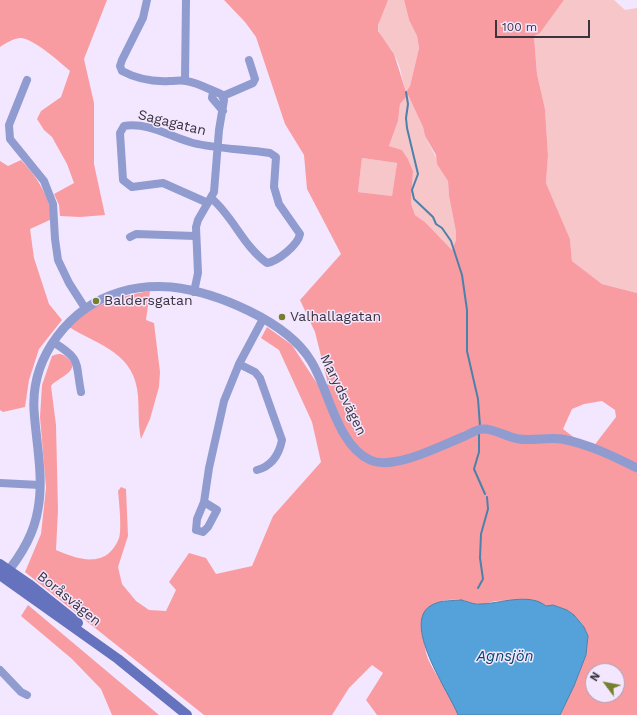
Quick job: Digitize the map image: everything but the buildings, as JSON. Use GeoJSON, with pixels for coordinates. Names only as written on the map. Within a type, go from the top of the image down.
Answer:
{"type":"FeatureCollection","features":[{"type":"Feature","properties":{"kind":"main road","name":"Boråsvägen"},"geometry":{"type":"LineString","coordinates":[[0,564],[3,576],[118,659],[187,715]]}},
{"type":"Feature","properties":{"kind":"street"},"geometry":{"type":"LineString","coordinates":[[147,0],[143,18],[120,66],[122,70],[132,76],[152,81],[185,80],[204,86],[223,96],[253,83],[255,79],[249,60]]}},
{"type":"Feature","properties":{"kind":"street"},"geometry":{"type":"LineString","coordinates":[[185,80],[186,0]]}},
{"type":"Feature","properties":{"kind":"street"},"geometry":{"type":"LineString","coordinates":[[27,80],[9,125],[10,139],[44,181],[53,204],[55,240],[58,260],[69,283],[85,308]]}},
{"type":"Feature","properties":{"kind":"street"},"geometry":{"type":"LineString","coordinates":[[213,92],[212,98],[223,111]]}},
{"type":"Feature","properties":{"kind":"street"},"geometry":{"type":"LineString","coordinates":[[194,292],[198,273],[195,236],[198,220],[214,192],[217,147],[223,111],[223,96]]}},
{"type":"Feature","properties":{"kind":"street","name":"Sagagatan"},"geometry":{"type":"LineString","coordinates":[[209,200],[163,183],[132,187],[127,185],[123,180],[120,133],[124,126],[130,125],[162,131],[192,143],[217,147]]}},
{"type":"Feature","properties":{"kind":"street"},"geometry":{"type":"LineString","coordinates":[[209,200],[218,204],[246,241],[267,263],[274,262],[299,241],[300,234],[279,204],[274,187],[276,156],[270,153],[217,147]]}},
{"type":"Feature","properties":{"kind":"street"},"geometry":{"type":"LineString","coordinates":[[130,238],[136,234],[195,236]]}},
{"type":"Feature","properties":{"kind":"street","name":"Marydsvägen"},"geometry":{"type":"LineString","coordinates":[[3,576],[26,546],[38,510],[40,485],[34,409],[35,388],[42,363],[53,342],[69,322],[85,308],[110,295],[129,289],[170,287],[194,292],[236,306],[263,319],[296,342],[309,358],[319,376],[342,432],[352,446],[372,461],[380,463],[394,462],[483,429],[518,439],[560,439],[611,455],[637,468]]}},
{"type":"Feature","properties":{"kind":"street"},"geometry":{"type":"LineString","coordinates":[[204,502],[209,468],[224,401],[239,364],[263,319]]}},
{"type":"Feature","properties":{"kind":"street"},"geometry":{"type":"LineString","coordinates":[[53,342],[72,356],[77,364],[81,392]]}},
{"type":"Feature","properties":{"kind":"street"},"geometry":{"type":"LineString","coordinates":[[239,364],[255,372],[260,378],[282,440],[280,449],[271,463],[265,468],[257,470]]}},
{"type":"Feature","properties":{"kind":"street"},"geometry":{"type":"LineString","coordinates":[[0,483],[40,485]]}},
{"type":"Feature","properties":{"kind":"street"},"geometry":{"type":"LineString","coordinates":[[0,670],[21,692],[27,695]]}},
{"type":"Feature","properties":{"kind":"shaded area"},"geometry":{"type":"Polygon","coordinates":[[[0,0],[107,0],[84,59],[94,103],[94,164],[105,215],[80,217],[60,216],[59,205],[54,194],[74,183],[67,164],[52,137],[44,130],[37,119],[41,111],[61,97],[70,71],[39,46],[26,39],[14,39],[0,47],[0,0]]]}},
{"type":"Feature","properties":{"kind":"shaded area"},"geometry":{"type":"Polygon","coordinates":[[[224,0],[388,0],[378,25],[378,31],[394,54],[406,92],[410,86],[419,48],[417,36],[409,20],[404,0],[564,0],[540,33],[534,36],[537,74],[545,109],[548,155],[546,183],[570,239],[572,261],[602,284],[637,293],[637,715],[560,715],[574,686],[586,655],[588,636],[584,627],[574,615],[567,610],[553,605],[546,606],[495,601],[479,605],[462,600],[452,600],[436,603],[427,611],[424,625],[424,641],[428,659],[452,700],[458,715],[377,715],[366,700],[383,673],[372,665],[349,688],[332,715],[204,715],[25,572],[41,534],[46,488],[40,417],[42,385],[52,356],[54,355],[60,354],[65,356],[71,361],[72,365],[71,370],[68,373],[51,386],[56,425],[58,510],[56,550],[74,557],[92,559],[100,558],[114,548],[120,534],[118,491],[121,487],[126,489],[128,536],[118,567],[122,584],[136,601],[149,610],[166,611],[176,590],[169,582],[189,553],[206,558],[216,574],[252,566],[273,516],[321,462],[312,422],[279,350],[261,338],[267,327],[292,345],[320,388],[328,384],[315,332],[300,300],[341,254],[307,189],[304,155],[285,124],[256,37],[245,22],[224,0]],[[408,95],[400,104],[398,121],[389,146],[402,150],[413,171],[411,203],[415,215],[425,222],[452,250],[456,240],[456,232],[449,196],[448,181],[437,164],[436,155],[425,136],[423,127],[408,95]],[[362,158],[358,192],[392,196],[397,163],[362,158]],[[602,401],[584,404],[572,409],[563,429],[576,439],[593,447],[616,417],[615,410],[602,401]]]}},
{"type":"Feature","properties":{"kind":"shaded area"},"geometry":{"type":"Polygon","coordinates":[[[388,0],[404,0],[409,20],[417,36],[419,48],[410,86],[406,92],[397,60],[379,34],[378,29],[379,19],[388,0]]]}},
{"type":"Feature","properties":{"kind":"shaded area"},"geometry":{"type":"Polygon","coordinates":[[[564,0],[614,0],[625,10],[637,8],[637,293],[602,284],[572,261],[570,239],[546,183],[548,155],[545,109],[537,74],[534,35],[540,33],[564,0]]]}},
{"type":"Feature","properties":{"kind":"shaded area"},"geometry":{"type":"Polygon","coordinates":[[[408,95],[423,127],[425,136],[448,181],[449,196],[456,232],[456,240],[452,250],[425,222],[415,215],[411,203],[413,171],[402,150],[389,146],[398,121],[400,104],[408,95]]]}},
{"type":"Feature","properties":{"kind":"shaded area"},"geometry":{"type":"Polygon","coordinates":[[[362,158],[397,163],[392,196],[358,192],[362,158]]]}},
{"type":"Feature","properties":{"kind":"shaded area"},"geometry":{"type":"Polygon","coordinates":[[[21,160],[37,180],[48,202],[52,219],[30,229],[34,258],[49,304],[62,320],[39,349],[29,380],[25,407],[3,412],[0,410],[0,161],[8,166],[21,160]]]}},
{"type":"Feature","properties":{"kind":"shaded area"},"geometry":{"type":"Polygon","coordinates":[[[150,291],[146,320],[154,323],[160,372],[159,387],[150,419],[141,439],[138,396],[135,381],[130,370],[123,360],[114,352],[69,327],[87,312],[106,302],[150,291]]]}},
{"type":"Feature","properties":{"kind":"shaded area"},"geometry":{"type":"Polygon","coordinates":[[[28,605],[159,715],[112,715],[101,689],[72,659],[21,616],[28,605]]]}},
{"type":"Feature","properties":{"kind":"water","name":"Agnsjön"},"geometry":{"type":"Polygon","coordinates":[[[523,599],[531,600],[546,606],[553,605],[567,610],[574,615],[584,627],[588,636],[586,655],[574,686],[560,715],[458,715],[430,658],[423,640],[421,625],[424,612],[434,604],[444,601],[461,600],[478,604],[488,604],[523,599]]]}},
{"type":"Feature","properties":{"kind":"waterway"},"geometry":{"type":"LineString","coordinates":[[406,92],[408,104],[406,118],[407,128],[418,174],[412,190],[414,199],[433,217],[436,224],[442,228],[451,241],[462,275],[467,310],[467,351],[478,399],[480,426]]}},
{"type":"Feature","properties":{"kind":"waterway"},"geometry":{"type":"LineString","coordinates":[[479,433],[479,452],[474,469],[485,494]]}},
{"type":"Feature","properties":{"kind":"waterway"},"geometry":{"type":"LineString","coordinates":[[478,588],[483,579],[480,558],[481,534],[488,509],[487,497]]}},
{"type":"Feature","properties":{"kind":"place","name":"Baldersgatan"},"geometry":{"type":"Point","coordinates":[96,301]}},
{"type":"Feature","properties":{"kind":"place","name":"Valhallagatan"},"geometry":{"type":"Point","coordinates":[282,317]}}]}
